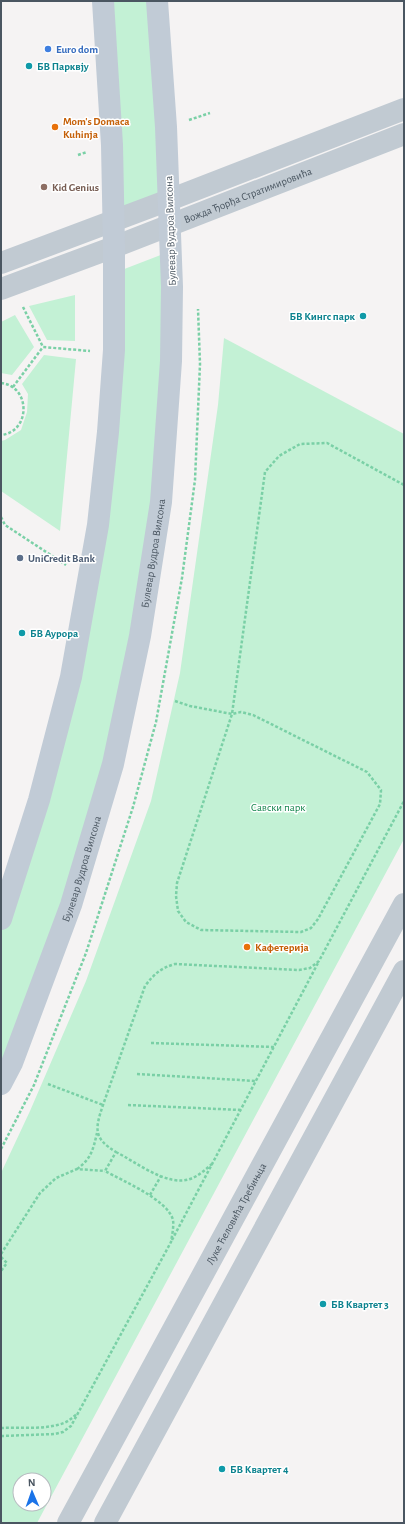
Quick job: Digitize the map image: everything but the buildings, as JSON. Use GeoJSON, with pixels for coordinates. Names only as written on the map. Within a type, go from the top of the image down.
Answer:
{"type":"FeatureCollection","features":[{"type":"Feature","properties":{"kind":"main road"},"geometry":{"type":"LineString","coordinates":[[1,919],[39,800],[71,676],[98,525],[108,432],[114,350],[112,145],[103,1]]}},
{"type":"Feature","properties":{"kind":"main road","name":"Булевар Вудроа Вилсона"},"geometry":{"type":"LineString","coordinates":[[1,1084],[12,1063],[71,905],[113,764],[140,636],[161,502],[168,420],[171,361],[172,288],[171,225],[157,1]]}},
{"type":"Feature","properties":{"kind":"street"},"geometry":{"type":"LineString","coordinates":[[1,263],[404,109]]}},
{"type":"Feature","properties":{"kind":"street","name":"Вожда Ђорђа Стратимировића"},"geometry":{"type":"LineString","coordinates":[[6,287],[114,247],[404,134]]}},
{"type":"Feature","properties":{"kind":"street","name":"Луке Ћеловића Требињца"},"geometry":{"type":"LineString","coordinates":[[68,1523],[404,904]]}},
{"type":"Feature","properties":{"kind":"street"},"geometry":{"type":"LineString","coordinates":[[105,1523],[404,971]]}},
{"type":"Feature","properties":{"kind":"path"},"geometry":{"type":"LineString","coordinates":[[6,287],[43,347]]}},
{"type":"Feature","properties":{"kind":"path"},"geometry":{"type":"LineString","coordinates":[[43,347],[82,351],[114,350]]}},
{"type":"Feature","properties":{"kind":"path"},"geometry":{"type":"LineString","coordinates":[[13,387],[43,347]]}},
{"type":"Feature","properties":{"kind":"path"},"geometry":{"type":"LineString","coordinates":[[1,383],[13,387],[19,393],[23,401],[24,409],[23,418],[19,425],[12,431],[1,435]]}},
{"type":"Feature","properties":{"kind":"path"},"geometry":{"type":"LineString","coordinates":[[175,701],[190,706],[232,714],[241,712],[253,715],[367,772],[381,790],[380,804],[318,919],[311,928],[301,932],[201,930],[186,922],[178,911],[176,896],[177,883],[232,714],[265,472],[279,456],[300,444],[327,443],[404,485]]}},
{"type":"Feature","properties":{"kind":"path"},"geometry":{"type":"LineString","coordinates":[[1,518],[5,525],[66,565]]}},
{"type":"Feature","properties":{"kind":"path"},"geometry":{"type":"LineString","coordinates":[[1,1436],[55,1434],[62,1432],[71,1426],[214,1162],[404,801]]}},
{"type":"Feature","properties":{"kind":"path"},"geometry":{"type":"LineString","coordinates":[[1,1254],[40,1193],[56,1178],[77,1169],[86,1162],[91,1155],[102,1105],[145,986],[154,974],[164,967],[175,964],[298,970],[310,968],[319,961]]}},
{"type":"Feature","properties":{"kind":"path"},"geometry":{"type":"LineString","coordinates":[[152,1043],[274,1047]]}},
{"type":"Feature","properties":{"kind":"path"},"geometry":{"type":"LineString","coordinates":[[137,1074],[256,1081]]}},
{"type":"Feature","properties":{"kind":"path"},"geometry":{"type":"LineString","coordinates":[[48,1084],[102,1105]]}},
{"type":"Feature","properties":{"kind":"path"},"geometry":{"type":"LineString","coordinates":[[128,1105],[241,1110]]}},
{"type":"Feature","properties":{"kind":"path"},"geometry":{"type":"LineString","coordinates":[[97,1133],[104,1144],[116,1152],[160,1176],[180,1182],[191,1179],[202,1173],[214,1162]]}},
{"type":"Feature","properties":{"kind":"path"},"geometry":{"type":"LineString","coordinates":[[106,1171],[116,1152]]}},
{"type":"Feature","properties":{"kind":"path"},"geometry":{"type":"LineString","coordinates":[[77,1169],[106,1171],[150,1194],[164,1206],[173,1220],[171,1242]]}},
{"type":"Feature","properties":{"kind":"path"},"geometry":{"type":"LineString","coordinates":[[150,1194],[160,1176]]}},
{"type":"Feature","properties":{"kind":"path"},"geometry":{"type":"LineString","coordinates":[[1,1257],[7,1262],[1,1271]]}},
{"type":"Feature","properties":{"kind":"path"},"geometry":{"type":"LineString","coordinates":[[1,1428],[45,1427],[57,1425],[66,1423],[78,1414]]}},
{"type":"Feature","properties":{"kind":"green space"},"geometry":{"type":"Polygon","coordinates":[[[103,1],[157,1],[169,200],[113,221],[103,1]]]}},
{"type":"Feature","properties":{"kind":"green space"},"geometry":{"type":"Polygon","coordinates":[[[171,251],[171,361],[113,764],[1,1084],[1,919],[98,525],[114,273],[171,251]]]}},
{"type":"Feature","properties":{"kind":"green space"},"geometry":{"type":"Polygon","coordinates":[[[75,295],[75,341],[47,340],[29,306],[75,295]]]}},
{"type":"Feature","properties":{"kind":"green space"},"geometry":{"type":"Polygon","coordinates":[[[15,315],[34,347],[12,375],[1,373],[1,322],[15,315]]]}},
{"type":"Feature","properties":{"kind":"green space","name":"Савски парк"},"geometry":{"type":"Polygon","coordinates":[[[224,338],[404,434],[404,839],[52,1495],[52,1472],[12,1472],[12,1512],[43,1512],[37,1523],[1,1523],[1,1173],[30,1111],[86,981],[151,801],[180,673],[218,405],[224,338]]]}},
{"type":"Feature","properties":{"kind":"green space"},"geometry":{"type":"Polygon","coordinates":[[[44,355],[76,359],[60,531],[1,491],[1,441],[21,430],[27,412],[28,394],[22,384],[44,355]]]}},
{"type":"Feature","properties":{"kind":"place","name":"Euro dom"},"geometry":{"type":"Point","coordinates":[48,49]}},
{"type":"Feature","properties":{"kind":"place","name":"БВ Парквју"},"geometry":{"type":"Point","coordinates":[29,66]}},
{"type":"Feature","properties":{"kind":"place","name":"Mom's Domaca Kuhinja"},"geometry":{"type":"Point","coordinates":[55,127]}},
{"type":"Feature","properties":{"kind":"place","name":"Kid Genius"},"geometry":{"type":"Point","coordinates":[44,187]}},
{"type":"Feature","properties":{"kind":"place","name":"БВ Кингс парк"},"geometry":{"type":"Point","coordinates":[363,316]}},
{"type":"Feature","properties":{"kind":"place","name":"UniCredit Bank"},"geometry":{"type":"Point","coordinates":[20,558]}},
{"type":"Feature","properties":{"kind":"place","name":"БВ Аурора"},"geometry":{"type":"Point","coordinates":[22,633]}},
{"type":"Feature","properties":{"kind":"place","name":"Кафетерија"},"geometry":{"type":"Point","coordinates":[247,947]}},
{"type":"Feature","properties":{"kind":"place","name":"БВ Квартет 3"},"geometry":{"type":"Point","coordinates":[323,1304]}},
{"type":"Feature","properties":{"kind":"place","name":"БВ Квартет 4"},"geometry":{"type":"Point","coordinates":[222,1469]}}]}
